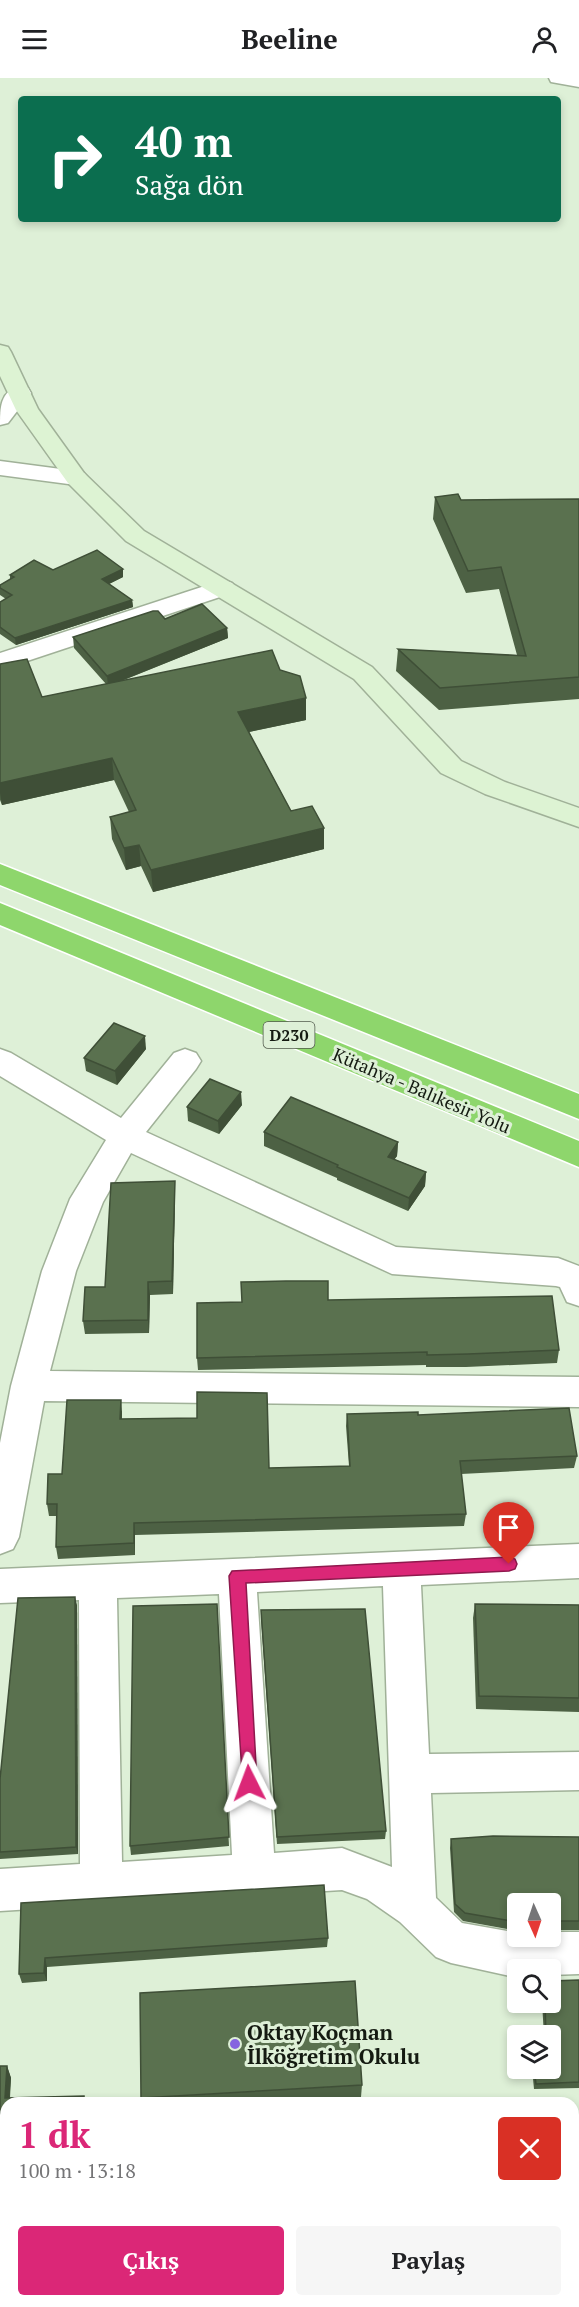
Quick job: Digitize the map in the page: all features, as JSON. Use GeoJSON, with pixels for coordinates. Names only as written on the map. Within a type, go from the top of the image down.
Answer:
{"type":"FeatureCollection","features":[{"type":"Feature","properties":{"kind":"highway","name":"D230"},"geometry":{"type":"LineString","coordinates":[[0,874],[579,1107]]}},
{"type":"Feature","properties":{"kind":"highway","name":"Kütahya - Balıkesir Yolu"},"geometry":{"type":"LineString","coordinates":[[0,913],[579,1155]]}},
{"type":"Feature","properties":{"kind":"street"},"geometry":{"type":"LineString","coordinates":[[558,78],[579,81]]}},
{"type":"Feature","properties":{"kind":"street"},"geometry":{"type":"LineString","coordinates":[[0,352],[27,410],[76,478],[135,536],[363,673],[451,767],[495,788],[579,818]]}},
{"type":"Feature","properties":{"kind":"street"},"geometry":{"type":"LineString","coordinates":[[0,418],[20,393]]}},
{"type":"Feature","properties":{"kind":"street"},"geometry":{"type":"LineString","coordinates":[[0,468],[76,478]]}},
{"type":"Feature","properties":{"kind":"street"},"geometry":{"type":"LineString","coordinates":[[0,662],[223,588]]}},
{"type":"Feature","properties":{"kind":"street"},"geometry":{"type":"LineString","coordinates":[[0,1061],[124,1136],[392,1260],[558,1272],[574,1278],[579,1292]]}},
{"type":"Feature","properties":{"kind":"street"},"geometry":{"type":"LineString","coordinates":[[0,1537],[29,1386],[58,1271],[87,1199],[124,1136],[185,1061]]}},
{"type":"Feature","properties":{"kind":"street"},"geometry":{"type":"LineString","coordinates":[[29,1386],[579,1392]]}},
{"type":"Feature","properties":{"kind":"street"},"geometry":{"type":"LineString","coordinates":[[0,1586],[579,1561]]}},
{"type":"Feature","properties":{"kind":"street"},"geometry":{"type":"LineString","coordinates":[[401,1569],[415,1907]]}},
{"type":"Feature","properties":{"kind":"street"},"geometry":{"type":"LineString","coordinates":[[237,1576],[254,1875]]}},
{"type":"Feature","properties":{"kind":"street"},"geometry":{"type":"LineString","coordinates":[[98,1582],[101,1882]]}},
{"type":"Feature","properties":{"kind":"street"},"geometry":{"type":"LineString","coordinates":[[410,1774],[579,1771]]}},
{"type":"Feature","properties":{"kind":"street"},"geometry":{"type":"LineString","coordinates":[[0,1890],[342,1869],[380,1883],[415,1907],[451,1942],[510,1955],[579,1953]]}},
{"type":"Feature","properties":{"kind":"building"},"geometry":{"type":"Polygon","coordinates":[[[458,494],[461,500],[579,499],[579,677],[440,688],[398,649],[526,656],[501,567],[468,571],[435,497],[458,494]]]}},
{"type":"Feature","properties":{"kind":"building"},"geometry":{"type":"Polygon","coordinates":[[[97,550],[123,569],[102,579],[132,600],[15,638],[0,627],[0,602],[12,595],[0,588],[0,585],[14,577],[10,575],[34,560],[53,570],[97,550]]]}},
{"type":"Feature","properties":{"kind":"building"},"geometry":{"type":"Polygon","coordinates":[[[202,604],[227,628],[107,676],[73,637],[153,611],[158,611],[165,619],[202,604]]]}},
{"type":"Feature","properties":{"kind":"building"},"geometry":{"type":"Polygon","coordinates":[[[272,650],[280,670],[300,676],[306,698],[238,712],[291,811],[312,806],[324,828],[151,870],[139,845],[124,848],[110,817],[136,810],[112,758],[0,783],[0,664],[27,659],[42,697],[272,650]]]}},
{"type":"Feature","properties":{"kind":"building"},"geometry":{"type":"Polygon","coordinates":[[[114,1023],[145,1036],[115,1071],[84,1058],[114,1023]]]}},
{"type":"Feature","properties":{"kind":"building"},"geometry":{"type":"Polygon","coordinates":[[[210,1079],[241,1092],[218,1121],[187,1107],[210,1079]]]}},
{"type":"Feature","properties":{"kind":"building"},"geometry":{"type":"Polygon","coordinates":[[[291,1097],[398,1142],[388,1157],[426,1172],[409,1198],[264,1132],[291,1097]]]}},
{"type":"Feature","properties":{"kind":"building"},"geometry":{"type":"Polygon","coordinates":[[[175,1181],[172,1281],[148,1282],[148,1320],[83,1321],[85,1287],[105,1287],[111,1183],[175,1181]]]}},
{"type":"Feature","properties":{"kind":"building"},"geometry":{"type":"Polygon","coordinates":[[[328,1281],[328,1300],[552,1296],[559,1350],[427,1355],[427,1352],[197,1358],[197,1303],[242,1302],[241,1282],[328,1281]]]}},
{"type":"Feature","properties":{"kind":"building"},"geometry":{"type":"Polygon","coordinates":[[[197,1392],[267,1393],[269,1468],[350,1466],[347,1414],[418,1412],[418,1415],[569,1408],[577,1456],[460,1461],[466,1514],[134,1523],[134,1543],[56,1547],[57,1504],[47,1504],[48,1474],[62,1474],[67,1400],[121,1400],[120,1419],[197,1418],[197,1392]]]}},
{"type":"Feature","properties":{"kind":"building"},"geometry":{"type":"Polygon","coordinates":[[[75,1597],[76,1847],[0,1852],[0,1779],[18,1598],[75,1597]]]}},
{"type":"Feature","properties":{"kind":"building"},"geometry":{"type":"Polygon","coordinates":[[[217,1604],[229,1837],[130,1846],[133,1606],[217,1604]]]}},
{"type":"Feature","properties":{"kind":"building"},"geometry":{"type":"Polygon","coordinates":[[[475,1604],[579,1605],[579,1698],[479,1696],[475,1604]]]}},
{"type":"Feature","properties":{"kind":"building"},"geometry":{"type":"Polygon","coordinates":[[[365,1609],[386,1831],[277,1837],[261,1610],[365,1609]]]}},
{"type":"Feature","properties":{"kind":"building"},"geometry":{"type":"Polygon","coordinates":[[[493,1836],[579,1837],[579,1921],[561,1921],[561,1893],[507,1893],[507,1920],[465,1913],[455,1904],[451,1839],[493,1836]]]}},
{"type":"Feature","properties":{"kind":"building"},"geometry":{"type":"Polygon","coordinates":[[[324,1885],[328,1938],[45,1958],[44,1973],[19,1974],[21,1903],[324,1885]]]}},
{"type":"Feature","properties":{"kind":"building"},"geometry":{"type":"Polygon","coordinates":[[[579,1980],[579,2082],[536,2084],[535,2079],[561,2079],[561,2025],[546,2025],[545,2013],[561,2013],[561,1981],[579,1980]]]}},
{"type":"Feature","properties":{"kind":"building","name":"Oktay Koçman İlköğretim Okulu"},"geometry":{"type":"Polygon","coordinates":[[[355,1981],[362,2085],[141,2097],[140,1993],[355,1981]]]}},
{"type":"Feature","properties":{"kind":"building"},"geometry":{"type":"Polygon","coordinates":[[[0,2066],[7,2066],[5,2097],[0,2097],[0,2066]]]}},
{"type":"Feature","properties":{"kind":"place","name":"Oktay Koçman İlköğretim Okulu"},"geometry":{"type":"Point","coordinates":[235,2044]}},
{"type":"Feature","properties":{"kind":"route"},"geometry":{"type":"LineString","coordinates":[[249,1783],[237,1576],[509,1564]]}}]}
